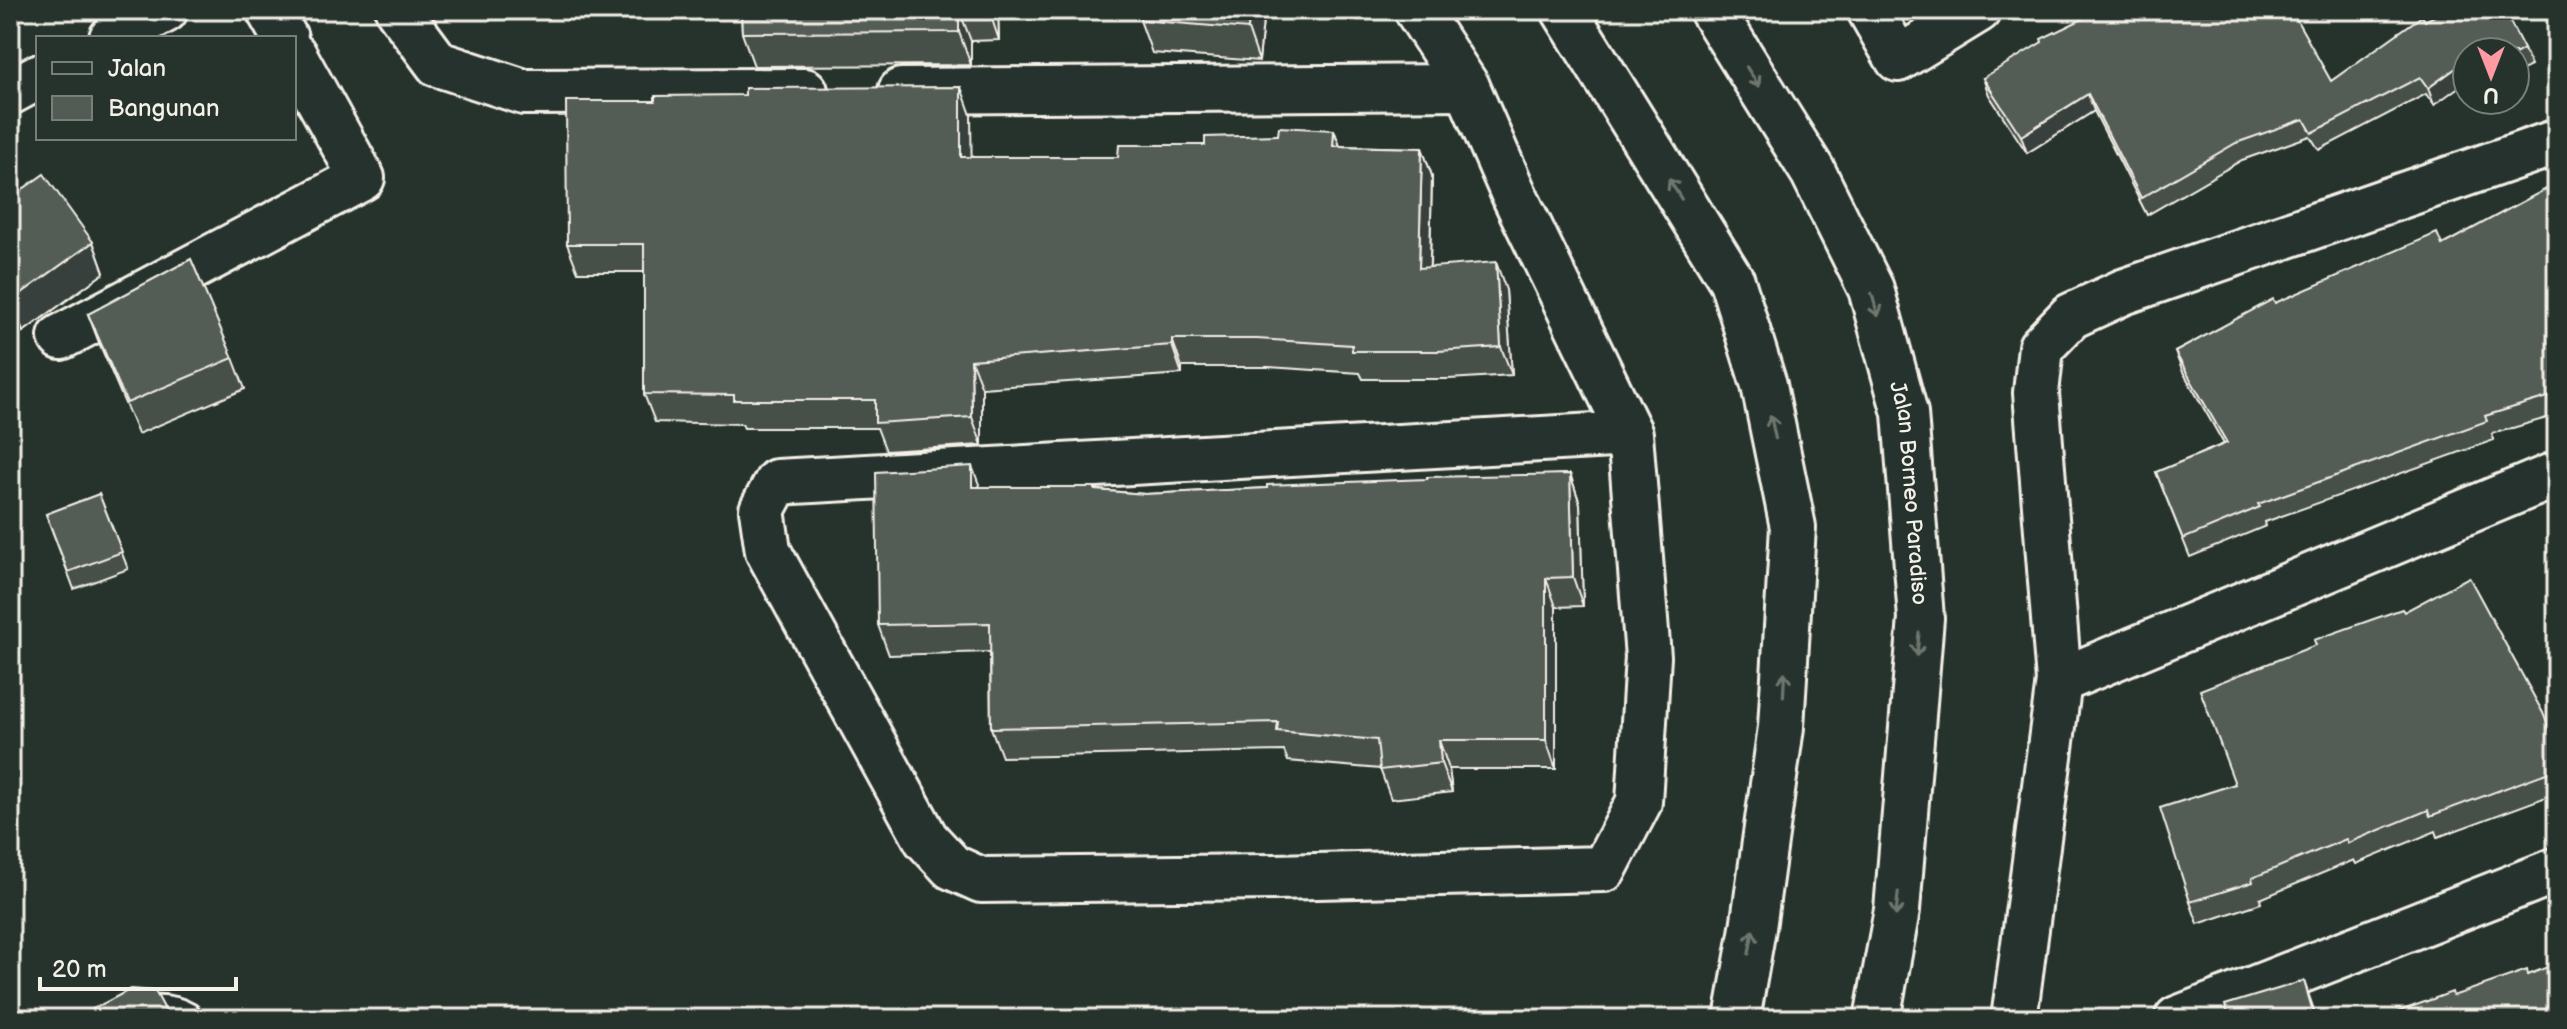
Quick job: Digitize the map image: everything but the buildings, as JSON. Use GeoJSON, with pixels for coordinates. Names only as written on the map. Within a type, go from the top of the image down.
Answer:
{"type":"FeatureCollection","features":[{"type":"Feature","properties":{"kind":"street"},"geometry":{"type":"LineString","coordinates":[[116,36],[165,10]]}},
{"type":"Feature","properties":{"kind":"street"},"geometry":{"type":"LineString","coordinates":[[269,10],[284,36]]}},
{"type":"Feature","properties":{"kind":"street"},"geometry":{"type":"LineString","coordinates":[[398,10],[438,64],[524,92],[1467,87]]}},
{"type":"Feature","properties":{"kind":"street"},"geometry":{"type":"LineString","coordinates":[[1417,10],[1467,87],[1515,197],[1630,434],[1648,657],[1639,802],[1604,869],[981,880],[952,867],[926,839],[768,551],[762,510],[777,482],[1630,434]]}},
{"type":"Feature","properties":{"kind":"street"},"geometry":{"type":"LineString","coordinates":[[1564,10],[1732,281],[1764,385],[1793,527],[1781,727],[1737,1019]]}},
{"type":"Feature","properties":{"kind":"street","name":"Jalan Borneo Paradiso"},"geometry":{"type":"LineString","coordinates":[[1712,10],[1813,172],[1871,289],[1905,413],[1921,618],[1897,910],[1877,1019]]}},
{"type":"Feature","properties":{"kind":"street"},"geometry":{"type":"LineString","coordinates":[[1870,10],[1898,59],[1978,10]]}},
{"type":"Feature","properties":{"kind":"street"},"geometry":{"type":"LineString","coordinates":[[61,337],[362,178],[296,59]]}},
{"type":"Feature","properties":{"kind":"street"},"geometry":{"type":"LineString","coordinates":[[10,92],[36,78]]}},
{"type":"Feature","properties":{"kind":"street"},"geometry":{"type":"LineString","coordinates":[[2014,1019],[2059,681],[2036,393],[2041,347],[2071,316],[2123,292],[2557,142]]}},
{"type":"Feature","properties":{"kind":"street"},"geometry":{"type":"LineString","coordinates":[[2059,681],[2557,474]]}},
{"type":"Feature","properties":{"kind":"street"},"geometry":{"type":"LineString","coordinates":[[2177,1019],[2557,870]]}},
{"type":"Feature","properties":{"kind":"lane"},"geometry":{"type":"LineString","coordinates":[[117,1019],[135,1012],[177,1013],[186,1019]]}}]}
